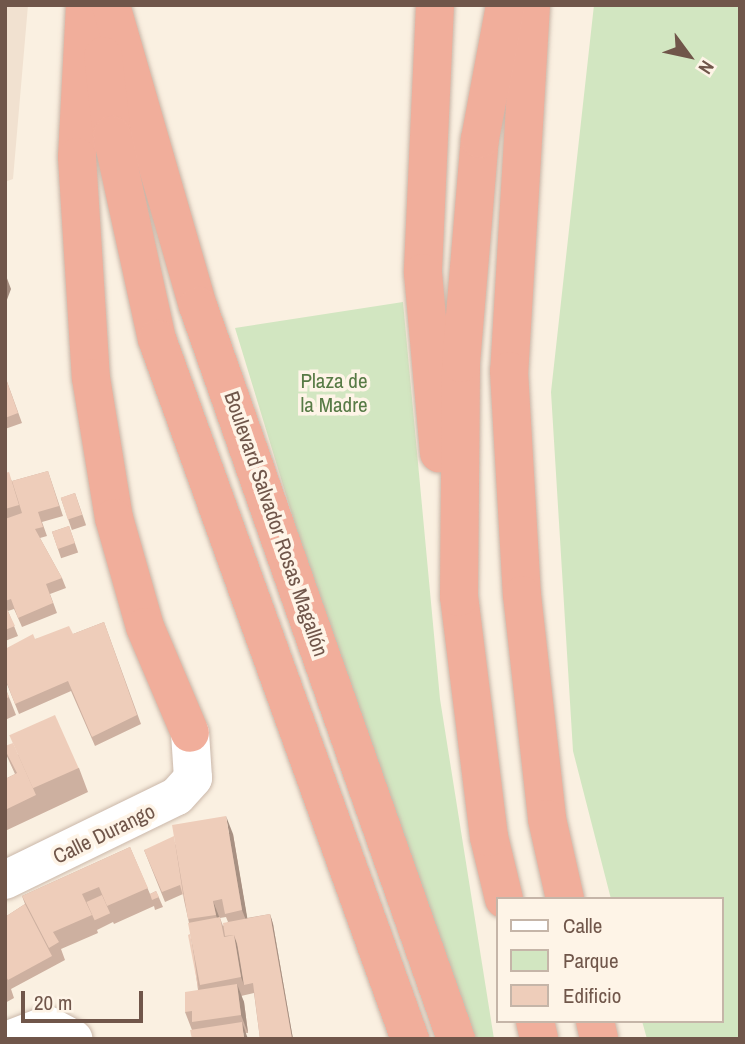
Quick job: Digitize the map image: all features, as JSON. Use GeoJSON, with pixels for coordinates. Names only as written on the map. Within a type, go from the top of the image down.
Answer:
{"type":"FeatureCollection","features":[{"type":"Feature","properties":{"kind":"highway"},"geometry":{"type":"LineString","coordinates":[[85,5],[77,157],[91,377],[118,530],[145,627],[190,733]]}},
{"type":"Feature","properties":{"kind":"highway"},"geometry":{"type":"LineString","coordinates":[[98,5],[112,135],[157,339],[410,1039]]}},
{"type":"Feature","properties":{"kind":"highway","name":"Boulevard Salvador Rosas Magallón"},"geometry":{"type":"LineString","coordinates":[[111,5],[198,306],[456,1039]]}},
{"type":"Feature","properties":{"kind":"highway"},"geometry":{"type":"LineString","coordinates":[[435,5],[423,273],[489,837],[504,897]]}},
{"type":"Feature","properties":{"kind":"highway"},"geometry":{"type":"LineString","coordinates":[[459,597],[461,363],[480,139],[505,5]]}},
{"type":"Feature","properties":{"kind":"highway"},"geometry":{"type":"LineString","coordinates":[[531,5],[509,371],[522,595],[547,819],[565,897]]}},
{"type":"Feature","properties":{"kind":"street","name":"Calle Durango"},"geometry":{"type":"LineString","coordinates":[[5,880],[177,796],[193,778],[190,733]]}},
{"type":"Feature","properties":{"kind":"street"},"geometry":{"type":"LineString","coordinates":[[11,1039],[47,1025],[73,1039]]}},
{"type":"Feature","properties":{"kind":"shaded area"},"geometry":{"type":"Polygon","coordinates":[[[5,5],[28,5],[13,179],[5,182],[5,5]]]}},
{"type":"Feature","properties":{"kind":"green space"},"geometry":{"type":"Polygon","coordinates":[[[594,5],[740,5],[740,1039],[647,1039],[643,1023],[724,1023],[724,897],[610,897],[573,751],[551,392],[594,5]]]}},
{"type":"Feature","properties":{"kind":"green space","name":"Plaza de la Madre"},"geometry":{"type":"Polygon","coordinates":[[[403,302],[440,699],[494,1039],[475,1039],[466,1021],[334,652],[235,328],[403,302]]]}},
{"type":"Feature","properties":{"kind":"building"},"geometry":{"type":"Polygon","coordinates":[[[5,376],[18,413],[5,418],[5,376]]]}},
{"type":"Feature","properties":{"kind":"building"},"geometry":{"type":"Polygon","coordinates":[[[48,471],[59,506],[38,512],[43,527],[35,529],[62,578],[46,584],[53,603],[18,618],[11,599],[5,601],[5,519],[22,513],[12,481],[48,471]]]}},
{"type":"Feature","properties":{"kind":"building"},"geometry":{"type":"Polygon","coordinates":[[[9,472],[19,505],[5,509],[5,473],[9,472]]]}},
{"type":"Feature","properties":{"kind":"building"},"geometry":{"type":"Polygon","coordinates":[[[75,493],[82,515],[68,520],[61,498],[75,493]]]}},
{"type":"Feature","properties":{"kind":"building"},"geometry":{"type":"Polygon","coordinates":[[[69,526],[75,543],[58,549],[52,532],[69,526]]]}},
{"type":"Feature","properties":{"kind":"building"},"geometry":{"type":"Polygon","coordinates":[[[5,605],[15,626],[5,630],[5,605]]]}},
{"type":"Feature","properties":{"kind":"building"},"geometry":{"type":"Polygon","coordinates":[[[104,622],[137,715],[92,737],[68,681],[15,704],[5,678],[5,649],[33,634],[35,639],[69,626],[73,634],[104,622]]]}},
{"type":"Feature","properties":{"kind":"building"},"geometry":{"type":"Polygon","coordinates":[[[55,715],[79,768],[33,788],[9,735],[55,715]]]}},
{"type":"Feature","properties":{"kind":"building"},"geometry":{"type":"Polygon","coordinates":[[[13,743],[36,795],[5,810],[5,779],[17,773],[5,746],[13,743]]]}},
{"type":"Feature","properties":{"kind":"building"},"geometry":{"type":"Polygon","coordinates":[[[226,816],[242,910],[225,914],[222,899],[213,901],[216,915],[188,919],[172,825],[226,816]]]}},
{"type":"Feature","properties":{"kind":"building"},"geometry":{"type":"Polygon","coordinates":[[[174,836],[184,900],[180,885],[162,892],[144,850],[174,836]]]}},
{"type":"Feature","properties":{"kind":"building"},"geometry":{"type":"Polygon","coordinates":[[[130,847],[148,888],[107,906],[99,887],[82,894],[92,915],[53,932],[59,942],[49,948],[22,896],[130,847]]]}},
{"type":"Feature","properties":{"kind":"building"},"geometry":{"type":"Polygon","coordinates":[[[156,891],[159,897],[152,900],[150,894],[156,891]]]}},
{"type":"Feature","properties":{"kind":"building"},"geometry":{"type":"Polygon","coordinates":[[[102,895],[110,913],[95,920],[86,902],[102,895]]]}},
{"type":"Feature","properties":{"kind":"building"},"geometry":{"type":"Polygon","coordinates":[[[25,904],[52,956],[8,980],[5,975],[5,917],[25,904]]]}},
{"type":"Feature","properties":{"kind":"building"},"geometry":{"type":"Polygon","coordinates":[[[270,914],[292,1039],[260,1039],[253,983],[244,985],[234,935],[225,936],[223,923],[270,914]]]}},
{"type":"Feature","properties":{"kind":"building"},"geometry":{"type":"Polygon","coordinates":[[[220,917],[224,937],[234,935],[241,977],[200,985],[188,923],[220,917]]]}},
{"type":"Feature","properties":{"kind":"building"},"geometry":{"type":"Polygon","coordinates":[[[190,934],[194,956],[199,992],[188,935],[190,934]]]}},
{"type":"Feature","properties":{"kind":"building"},"geometry":{"type":"Polygon","coordinates":[[[237,984],[241,1015],[192,1022],[192,1011],[185,1012],[185,992],[237,984]]]}},
{"type":"Feature","properties":{"kind":"building"},"geometry":{"type":"Polygon","coordinates":[[[242,1022],[244,1039],[192,1039],[190,1030],[242,1022]]]}}]}
